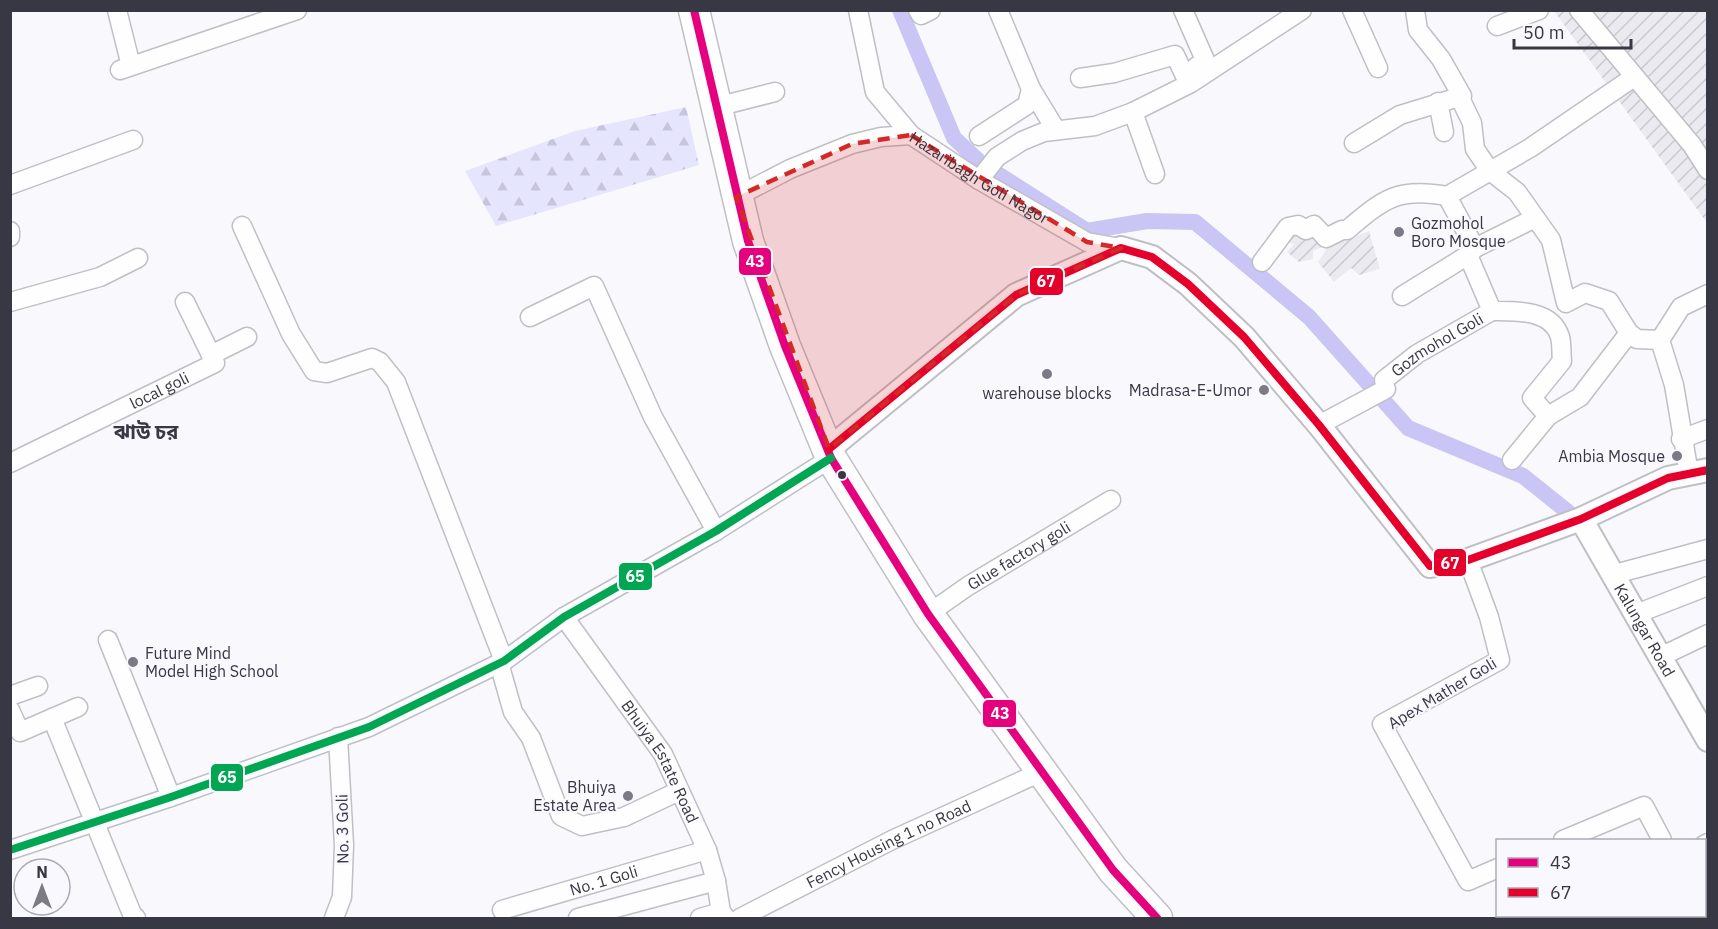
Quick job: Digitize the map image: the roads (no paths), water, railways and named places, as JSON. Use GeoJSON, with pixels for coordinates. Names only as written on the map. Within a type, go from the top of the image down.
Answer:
{"type":"FeatureCollection","features":[{"type":"Feature","properties":{"kind":"highway"},"geometry":{"type":"LineString","coordinates":[[694,10],[748,241],[785,346],[830,454],[928,614],[1113,870],[1157,918]]}},
{"type":"Feature","properties":{"kind":"street"},"geometry":{"type":"LineString","coordinates":[[117,10],[126,68],[297,10]]}},
{"type":"Feature","properties":{"kind":"street"},"geometry":{"type":"LineString","coordinates":[[858,10],[875,92],[911,135]]}},
{"type":"Feature","properties":{"kind":"street"},"geometry":{"type":"LineString","coordinates":[[918,10],[921,15],[931,10]]}},
{"type":"Feature","properties":{"kind":"street"},"geometry":{"type":"LineString","coordinates":[[998,10],[1030,89],[1056,130]]}},
{"type":"Feature","properties":{"kind":"street"},"geometry":{"type":"LineString","coordinates":[[1183,10],[1205,60],[1188,79]]}},
{"type":"Feature","properties":{"kind":"street"},"geometry":{"type":"LineString","coordinates":[[979,180],[997,157],[1022,141],[1056,130],[1095,126],[1133,112],[1302,10]]}},
{"type":"Feature","properties":{"kind":"street"},"geometry":{"type":"LineString","coordinates":[[1352,10],[1378,68]]}},
{"type":"Feature","properties":{"kind":"street"},"geometry":{"type":"LineString","coordinates":[[1414,10],[1418,30],[1441,59],[1461,97],[1472,123],[1475,149],[1490,171],[1517,192],[1551,240],[1566,303]]}},
{"type":"Feature","properties":{"kind":"street"},"geometry":{"type":"LineString","coordinates":[[1497,26],[1539,10]]}},
{"type":"Feature","properties":{"kind":"street"},"geometry":{"type":"LineString","coordinates":[[1579,10],[1692,145],[1707,170]]}},
{"type":"Feature","properties":{"kind":"street"},"geometry":{"type":"LineString","coordinates":[[1080,78],[1114,73],[1175,55],[1188,79]]}},
{"type":"Feature","properties":{"kind":"street"},"geometry":{"type":"LineString","coordinates":[[1262,262],[1288,227],[1298,225],[1306,230],[1314,225],[1326,238],[1347,230],[1392,196],[1430,193],[1447,196],[1530,148],[1634,77]]}},
{"type":"Feature","properties":{"kind":"street"},"geometry":{"type":"LineString","coordinates":[[979,136],[1027,105],[1030,89]]}},
{"type":"Feature","properties":{"kind":"street"},"geometry":{"type":"LineString","coordinates":[[716,107],[775,92]]}},
{"type":"Feature","properties":{"kind":"street"},"geometry":{"type":"LineString","coordinates":[[1354,143],[1400,115],[1461,97]]}},
{"type":"Feature","properties":{"kind":"street"},"geometry":{"type":"LineString","coordinates":[[1438,102],[1444,132]]}},
{"type":"Feature","properties":{"kind":"street"},"geometry":{"type":"LineString","coordinates":[[1133,112],[1155,174]]}},
{"type":"Feature","properties":{"kind":"street","name":"Hazaribagh Goli Nagor"},"geometry":{"type":"LineString","coordinates":[[736,197],[790,169],[852,144],[881,137],[911,135],[979,180],[1087,242],[1121,248]]}},
{"type":"Feature","properties":{"kind":"street"},"geometry":{"type":"LineString","coordinates":[[10,185],[133,140]]}},
{"type":"Feature","properties":{"kind":"street"},"geometry":{"type":"LineString","coordinates":[[1447,196],[1471,251],[1492,311],[1526,311],[1548,320],[1559,335],[1562,361],[1532,398],[1548,416]]}},
{"type":"Feature","properties":{"kind":"street"},"geometry":{"type":"LineString","coordinates":[[1402,296],[1471,251],[1535,218]]}},
{"type":"Feature","properties":{"kind":"street"},"geometry":{"type":"LineString","coordinates":[[242,226],[291,334],[314,371],[327,373],[372,358],[380,362],[396,382],[502,662],[513,712],[531,738],[561,816],[582,826],[593,824],[624,817],[679,790]]}},
{"type":"Feature","properties":{"kind":"street"},"geometry":{"type":"LineString","coordinates":[[11,848],[171,797],[369,726],[502,662],[564,617],[716,531],[830,454],[1016,295],[1121,248],[1152,257],[1188,284],[1244,337],[1319,425],[1430,566],[1468,560],[1581,519],[1668,478],[1698,472],[1681,439],[1674,386],[1660,340],[1681,307],[1707,294]]}},
{"type":"Feature","properties":{"kind":"street"},"geometry":{"type":"LineString","coordinates":[[10,302],[100,277],[138,258]]}},
{"type":"Feature","properties":{"kind":"street"},"geometry":{"type":"LineString","coordinates":[[530,317],[594,286],[653,417],[716,531]]}},
{"type":"Feature","properties":{"kind":"street"},"geometry":{"type":"LineString","coordinates":[[1548,320],[1566,303],[1586,293],[1609,301],[1629,333],[1636,339],[1660,340]]}},
{"type":"Feature","properties":{"kind":"street"},"geometry":{"type":"LineString","coordinates":[[185,302],[211,355],[247,337]]}},
{"type":"Feature","properties":{"kind":"street","name":"Gozmohol Goli"},"geometry":{"type":"LineString","coordinates":[[1319,425],[1385,385],[1417,354],[1492,311]]}},
{"type":"Feature","properties":{"kind":"street"},"geometry":{"type":"LineString","coordinates":[[1512,460],[1548,416],[1580,397],[1629,333]]}},
{"type":"Feature","properties":{"kind":"street","name":"local goli"},"geometry":{"type":"LineString","coordinates":[[10,463],[215,363],[211,355]]}},
{"type":"Feature","properties":{"kind":"street"},"geometry":{"type":"LineString","coordinates":[[1681,439],[1707,429]]}},
{"type":"Feature","properties":{"kind":"street","name":"Glue factory goli"},"geometry":{"type":"LineString","coordinates":[[928,614],[968,586],[1111,500]]}},
{"type":"Feature","properties":{"kind":"street","name":"Kalungar Road"},"geometry":{"type":"LineString","coordinates":[[1581,519],[1615,574],[1707,740]]}},
{"type":"Feature","properties":{"kind":"street"},"geometry":{"type":"LineString","coordinates":[[1615,574],[1707,549]]}},
{"type":"Feature","properties":{"kind":"street","name":"Apex Mather Goli"},"geometry":{"type":"LineString","coordinates":[[1468,560],[1489,617],[1500,660],[1382,724],[1468,881],[1496,868]]}},
{"type":"Feature","properties":{"kind":"street"},"geometry":{"type":"LineString","coordinates":[[1636,614],[1707,586]]}},
{"type":"Feature","properties":{"kind":"street","name":"Bhuiya Estate Road"},"geometry":{"type":"LineString","coordinates":[[564,617],[663,754],[706,850],[724,915]]}},
{"type":"Feature","properties":{"kind":"street"},"geometry":{"type":"LineString","coordinates":[[1660,657],[1707,634]]}},
{"type":"Feature","properties":{"kind":"street"},"geometry":{"type":"LineString","coordinates":[[108,640],[171,797]]}},
{"type":"Feature","properties":{"kind":"street"},"geometry":{"type":"LineString","coordinates":[[10,696],[38,686]]}},
{"type":"Feature","properties":{"kind":"street"},"geometry":{"type":"LineString","coordinates":[[10,710],[20,732],[78,707]]}},
{"type":"Feature","properties":{"kind":"street"},"geometry":{"type":"LineString","coordinates":[[52,718],[132,914],[136,918]]}},
{"type":"Feature","properties":{"kind":"street","name":"No. 3 Goli"},"geometry":{"type":"LineString","coordinates":[[334,918],[342,897],[343,876],[341,759],[338,737]]}},
{"type":"Feature","properties":{"kind":"street","name":"Fency Housing 1 no Road"},"geometry":{"type":"LineString","coordinates":[[740,918],[892,840],[1041,772]]}},
{"type":"Feature","properties":{"kind":"street"},"geometry":{"type":"LineString","coordinates":[[1565,839],[1644,806],[1661,839]]}},
{"type":"Feature","properties":{"kind":"street","name":"No. 1 Goli"},"geometry":{"type":"LineString","coordinates":[[502,910],[706,850]]}},
{"type":"Feature","properties":{"kind":"street"},"geometry":{"type":"LineString","coordinates":[[578,918],[716,881]]}},
{"type":"Feature","properties":{"kind":"street"},"geometry":{"type":"LineString","coordinates":[[700,918],[724,915]]}},
{"type":"Feature","properties":{"kind":"waterway"},"geometry":{"type":"LineString","coordinates":[[900,10],[954,138],[982,164],[1087,231],[1147,221],[1195,222],[1309,317],[1408,428],[1523,476],[1568,512]]}},
{"type":"Feature","properties":{"kind":"place","name":"Gozmohol Boro Mosque"},"geometry":{"type":"Point","coordinates":[1399,232]}},
{"type":"Feature","properties":{"kind":"place","name":"warehouse blocks"},"geometry":{"type":"Point","coordinates":[1047,374]}},
{"type":"Feature","properties":{"kind":"place","name":"Madrasa-E-Umor"},"geometry":{"type":"Point","coordinates":[1264,390]}},
{"type":"Feature","properties":{"kind":"place","name":"Ambia Mosque"},"geometry":{"type":"Point","coordinates":[1677,456]}},
{"type":"Feature","properties":{"kind":"place","name":"Future Mind Model High School"},"geometry":{"type":"Point","coordinates":[133,662]}},
{"type":"Feature","properties":{"kind":"place","name":"Bhuiya Estate Area"},"geometry":{"type":"Point","coordinates":[628,796]}},
{"type":"Feature","properties":{"kind":"district","name":"ঝাউ চর"},"geometry":{"type":"Point","coordinates":[146,432]}}]}
